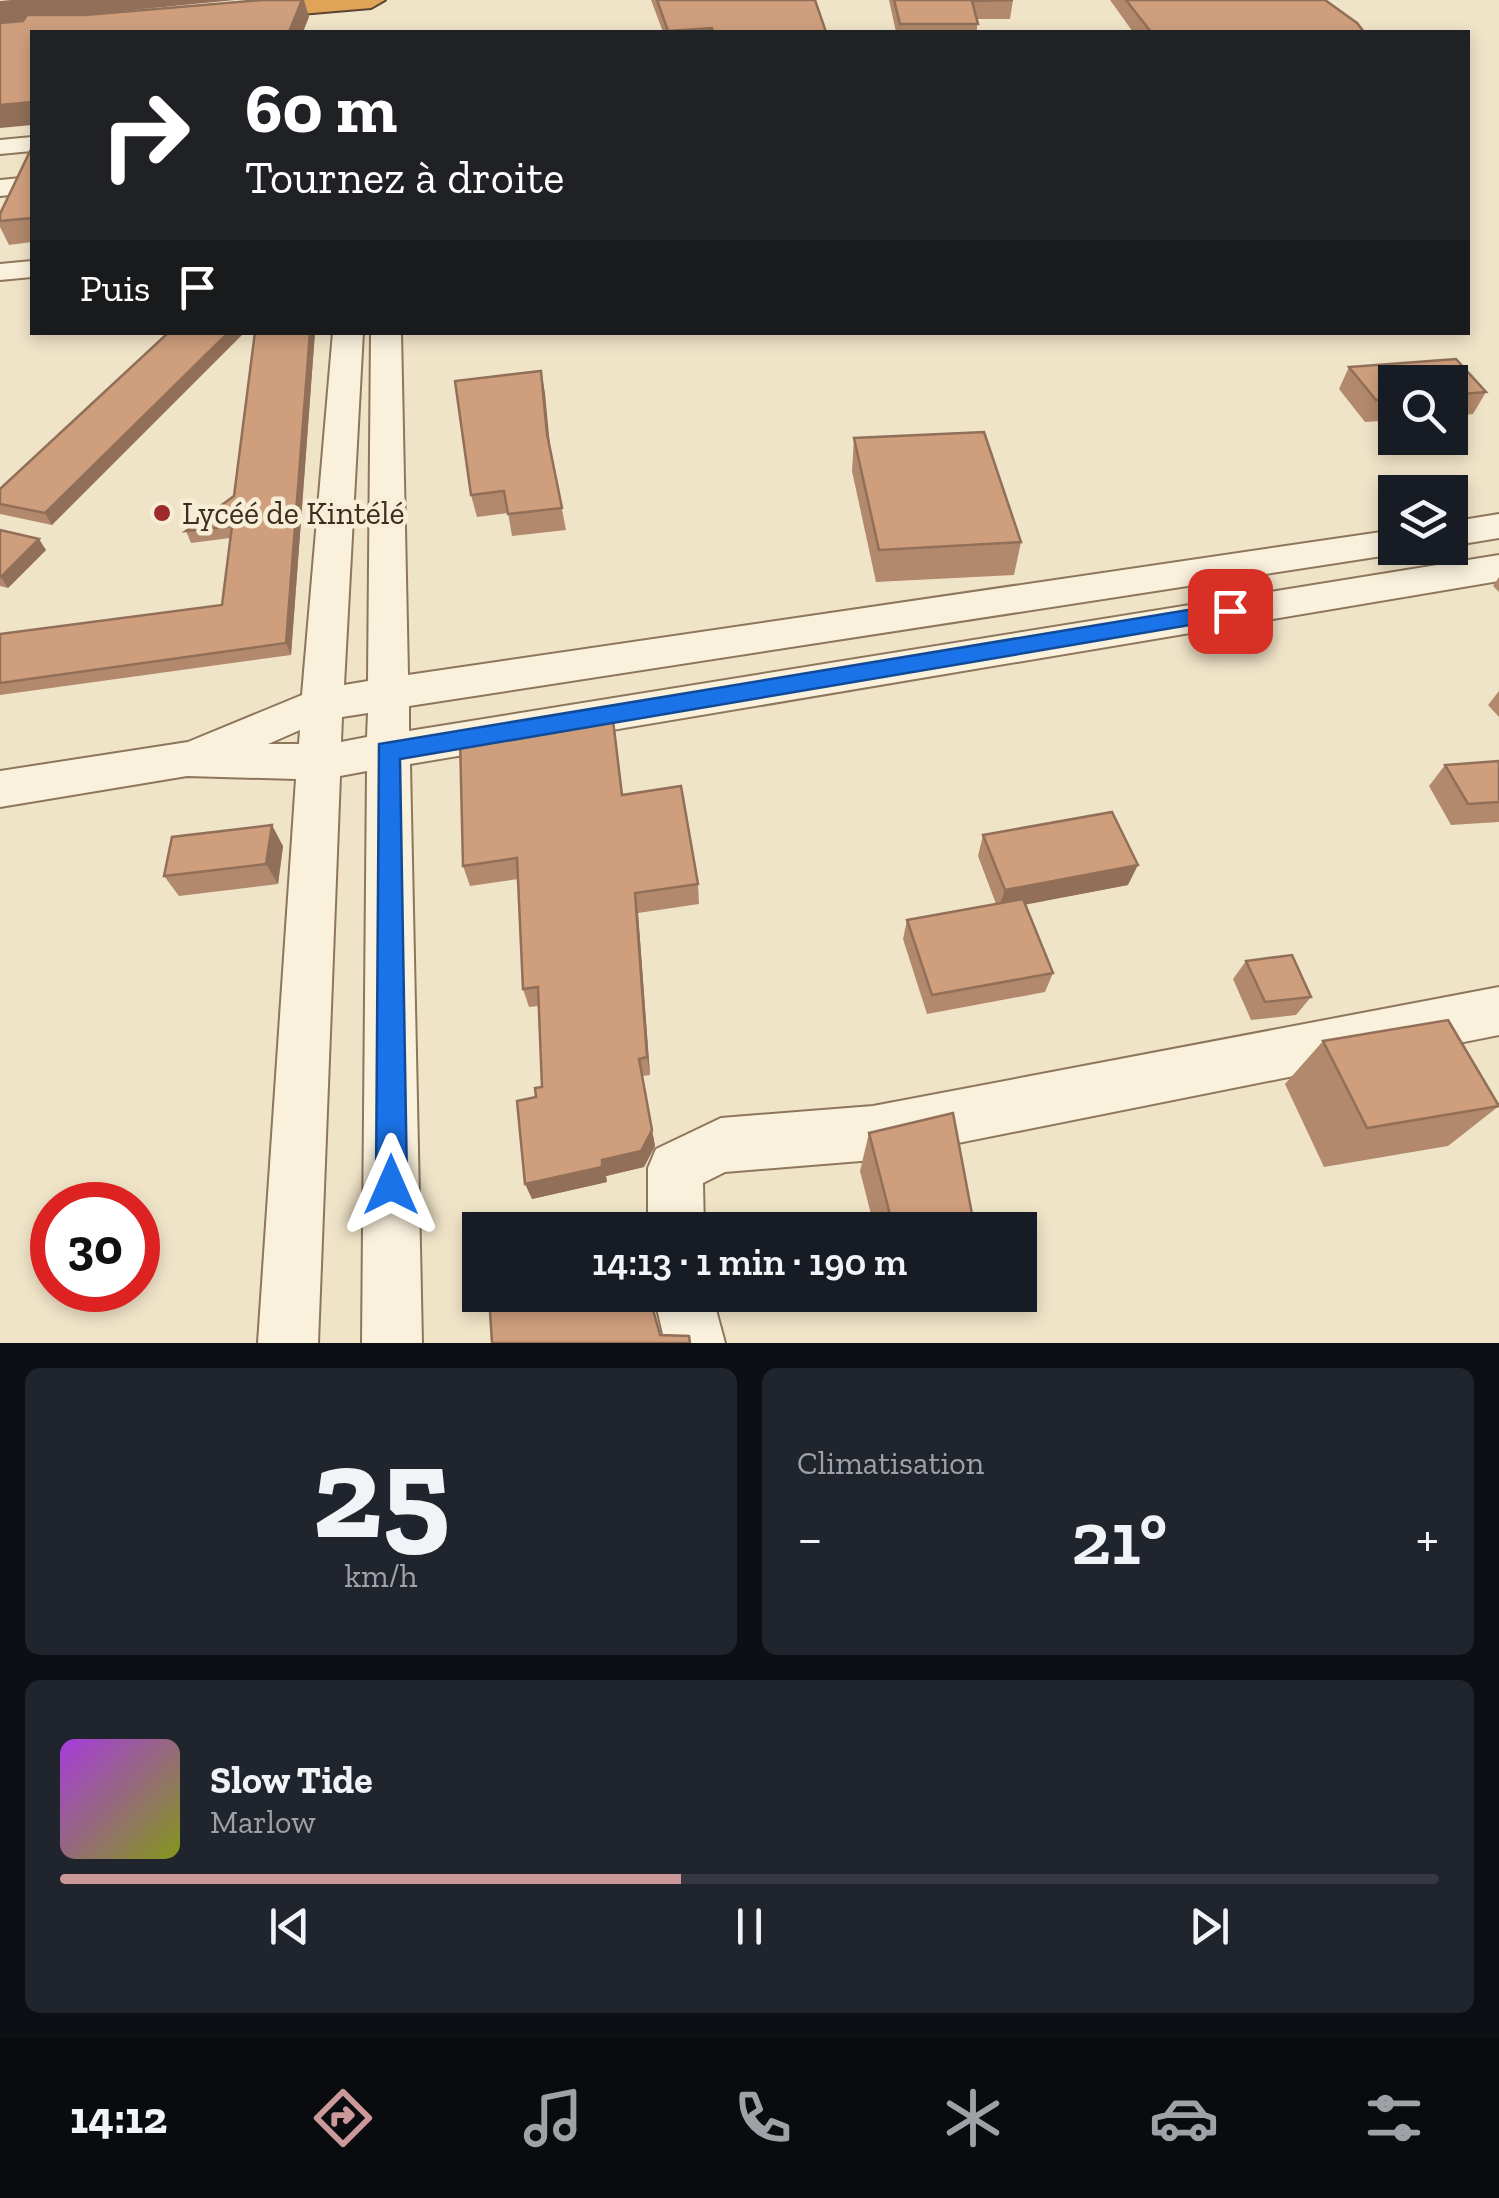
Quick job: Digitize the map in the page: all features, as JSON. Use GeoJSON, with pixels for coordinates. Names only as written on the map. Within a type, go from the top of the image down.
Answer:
{"type":"FeatureCollection","features":[{"type":"Feature","properties":{"kind":"highway"},"geometry":{"type":"LineString","coordinates":[[206,14],[371,0]]}},
{"type":"Feature","properties":{"kind":"street"},"geometry":{"type":"LineString","coordinates":[[0,148],[30,144]]}},
{"type":"Feature","properties":{"kind":"street"},"geometry":{"type":"LineString","coordinates":[[0,188],[30,184]]}},
{"type":"Feature","properties":{"kind":"street"},"geometry":{"type":"LineString","coordinates":[[0,272],[30,268]]}},
{"type":"Feature","properties":{"kind":"street"},"geometry":{"type":"LineString","coordinates":[[288,1343],[322,704],[348,335]]}},
{"type":"Feature","properties":{"kind":"street"},"geometry":{"type":"LineString","coordinates":[[386,335],[392,1343]]}},
{"type":"Feature","properties":{"kind":"street"},"geometry":{"type":"LineString","coordinates":[[1468,531],[1499,526]]}},
{"type":"Feature","properties":{"kind":"street"},"geometry":{"type":"LineString","coordinates":[[186,760],[322,704],[1378,545]]}},
{"type":"Feature","properties":{"kind":"street"},"geometry":{"type":"LineString","coordinates":[[0,789],[186,760],[321,762],[686,698],[1499,568]]}},
{"type":"Feature","properties":{"kind":"street"},"geometry":{"type":"LineString","coordinates":[[676,1212],[675,1168],[721,1146],[873,1133],[1499,1011]]}},
{"type":"Feature","properties":{"kind":"street"},"geometry":{"type":"LineString","coordinates":[[687,1312],[695,1343]]}},
{"type":"Feature","properties":{"kind":"building"},"geometry":{"type":"Polygon","coordinates":[[[302,0],[290,30],[30,30],[30,102],[0,105],[0,23],[23,21],[27,15],[85,15],[302,0]]]}},
{"type":"Feature","properties":{"kind":"building"},"geometry":{"type":"Polygon","coordinates":[[[657,0],[815,0],[825,30],[712,28],[668,30],[657,0]]]}},
{"type":"Feature","properties":{"kind":"building"},"geometry":{"type":"Polygon","coordinates":[[[894,0],[1013,0],[972,1],[978,24],[900,24],[894,0]]]}},
{"type":"Feature","properties":{"kind":"building"},"geometry":{"type":"Polygon","coordinates":[[[1126,0],[1325,0],[1362,30],[1149,30],[1126,0]]]}},
{"type":"Feature","properties":{"kind":"building"},"geometry":{"type":"Polygon","coordinates":[[[30,151],[30,218],[0,221],[30,151]]]}},
{"type":"Feature","properties":{"kind":"building"},"geometry":{"type":"Polygon","coordinates":[[[166,335],[226,335],[45,513],[0,504],[0,489],[166,335]]]}},
{"type":"Feature","properties":{"kind":"building"},"geometry":{"type":"Polygon","coordinates":[[[255,335],[310,335],[286,643],[0,683],[0,634],[222,605],[232,526],[186,531],[234,496],[255,335]]]}},
{"type":"Feature","properties":{"kind":"building"},"geometry":{"type":"Polygon","coordinates":[[[1456,359],[1461,365],[1378,365],[1376,400],[1349,367],[1456,359]]]}},
{"type":"Feature","properties":{"kind":"building"},"geometry":{"type":"Polygon","coordinates":[[[541,371],[547,434],[562,508],[508,514],[504,491],[471,495],[455,381],[541,371]]]}},
{"type":"Feature","properties":{"kind":"building"},"geometry":{"type":"Polygon","coordinates":[[[1468,372],[1486,392],[1468,394],[1468,372]]]}},
{"type":"Feature","properties":{"kind":"building"},"geometry":{"type":"Polygon","coordinates":[[[984,432],[1021,542],[879,550],[854,438],[984,432]]]}},
{"type":"Feature","properties":{"kind":"building"},"geometry":{"type":"Polygon","coordinates":[[[0,530],[39,539],[1,577],[0,577],[0,530]]]}},
{"type":"Feature","properties":{"kind":"building"},"geometry":{"type":"Polygon","coordinates":[[[612,712],[622,795],[681,786],[698,884],[635,893],[647,1057],[639,1059],[652,1130],[641,1151],[602,1160],[602,1167],[525,1184],[517,1101],[536,1097],[535,1088],[542,1087],[538,987],[523,989],[517,858],[463,866],[460,737],[612,712]]]}},
{"type":"Feature","properties":{"kind":"building"},"geometry":{"type":"Polygon","coordinates":[[[1499,761],[1499,802],[1468,804],[1445,765],[1499,761]]]}},
{"type":"Feature","properties":{"kind":"building"},"geometry":{"type":"Polygon","coordinates":[[[1112,812],[1138,865],[1005,890],[983,835],[1112,812]]]}},
{"type":"Feature","properties":{"kind":"building"},"geometry":{"type":"Polygon","coordinates":[[[272,825],[266,864],[164,876],[172,837],[272,825]]]}},
{"type":"Feature","properties":{"kind":"building"},"geometry":{"type":"Polygon","coordinates":[[[1023,899],[1053,973],[932,995],[907,920],[1023,899]]]}},
{"type":"Feature","properties":{"kind":"building"},"geometry":{"type":"Polygon","coordinates":[[[1292,955],[1311,997],[1265,1002],[1246,961],[1292,955]]]}},
{"type":"Feature","properties":{"kind":"building"},"geometry":{"type":"Polygon","coordinates":[[[1448,1020],[1499,1106],[1367,1128],[1323,1041],[1448,1020]]]}},
{"type":"Feature","properties":{"kind":"building"},"geometry":{"type":"Polygon","coordinates":[[[953,1113],[972,1212],[889,1212],[869,1133],[953,1113]]]}},
{"type":"Feature","properties":{"kind":"building"},"geometry":{"type":"Polygon","coordinates":[[[490,1312],[653,1312],[660,1335],[689,1336],[690,1343],[492,1343],[490,1312]]]}},
{"type":"Feature","properties":{"kind":"place","name":"Lycéé de Kintélé"},"geometry":{"type":"Point","coordinates":[162,513]}},
{"type":"Feature","properties":{"kind":"route"},"geometry":{"type":"LineString","coordinates":[[391,1185],[388,751],[686,698],[1230,611]]}}]}
